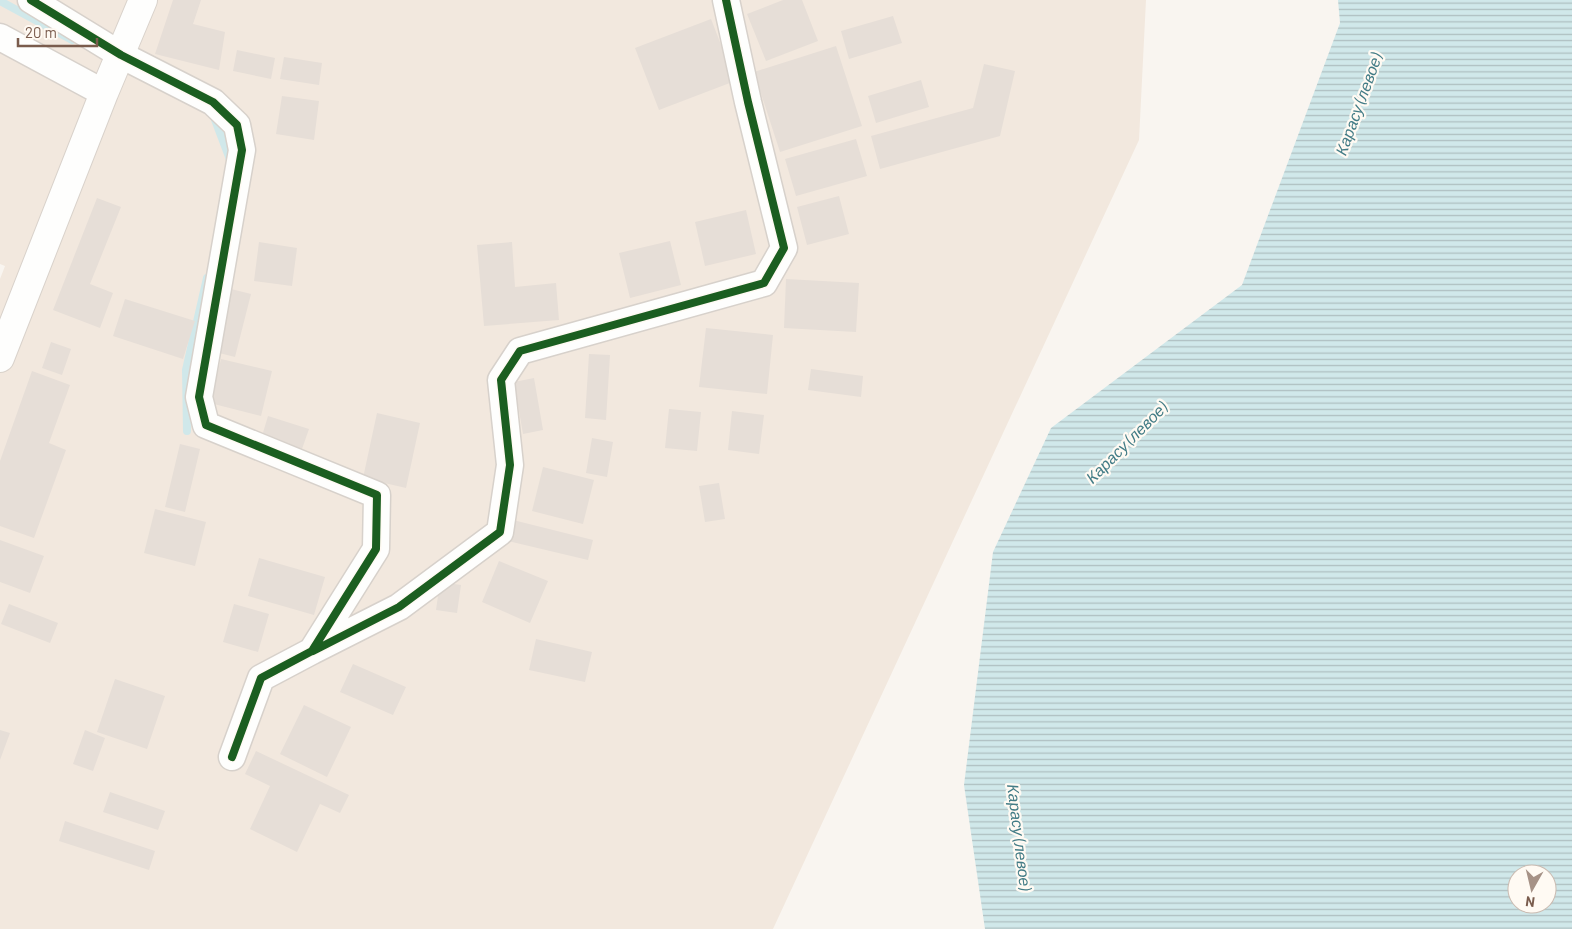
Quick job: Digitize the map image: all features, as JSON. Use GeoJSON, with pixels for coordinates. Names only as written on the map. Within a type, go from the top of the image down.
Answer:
{"type":"FeatureCollection","features":[{"type":"Feature","properties":{"kind":"main road"},"geometry":{"type":"LineString","coordinates":[[0,358],[104,93],[143,0]]}},
{"type":"Feature","properties":{"kind":"street"},"geometry":{"type":"LineString","coordinates":[[31,0],[120,55],[212,102],[237,125],[242,150],[200,397],[206,425],[377,495],[376,549],[312,651]]}},
{"type":"Feature","properties":{"kind":"street"},"geometry":{"type":"LineString","coordinates":[[232,757],[261,678],[399,607],[500,532],[510,465],[501,380],[520,351],[764,283],[784,248],[748,102],[726,0]]}},
{"type":"Feature","properties":{"kind":"street"},"geometry":{"type":"LineString","coordinates":[[0,37],[104,93]]}},
{"type":"Feature","properties":{"kind":"shaded area"},"geometry":{"type":"Polygon","coordinates":[[[0,0],[1146,0],[1139,140],[773,929],[0,929],[0,279],[5,266],[0,264],[0,0]]]}},
{"type":"Feature","properties":{"kind":"water","name":"Карасу (левое)"},"geometry":{"type":"Polygon","coordinates":[[[1338,0],[1572,0],[1572,929],[985,929],[964,785],[993,552],[1051,428],[1242,285],[1340,23],[1338,0]]]}},
{"type":"Feature","properties":{"kind":"building"},"geometry":{"type":"Polygon","coordinates":[[[173,0],[201,0],[193,24],[225,32],[219,70],[155,54],[173,0]]]}},
{"type":"Feature","properties":{"kind":"building"},"geometry":{"type":"Polygon","coordinates":[[[783,0],[802,0],[818,41],[766,61],[747,14],[783,0]]]}},
{"type":"Feature","properties":{"kind":"building"},"geometry":{"type":"Polygon","coordinates":[[[893,16],[902,43],[849,59],[841,31],[893,16]]]}},
{"type":"Feature","properties":{"kind":"building"},"geometry":{"type":"Polygon","coordinates":[[[711,19],[735,81],[659,110],[635,48],[711,19]]]}},
{"type":"Feature","properties":{"kind":"building"},"geometry":{"type":"Polygon","coordinates":[[[836,46],[862,126],[780,152],[754,72],[836,46]]]}},
{"type":"Feature","properties":{"kind":"building"},"geometry":{"type":"Polygon","coordinates":[[[237,50],[275,58],[271,79],[233,71],[237,50]]]}},
{"type":"Feature","properties":{"kind":"building"},"geometry":{"type":"Polygon","coordinates":[[[284,57],[322,63],[319,85],[280,79],[284,57]]]}},
{"type":"Feature","properties":{"kind":"building"},"geometry":{"type":"Polygon","coordinates":[[[984,64],[1015,71],[1000,136],[880,169],[871,136],[973,108],[984,64]]]}},
{"type":"Feature","properties":{"kind":"building"},"geometry":{"type":"Polygon","coordinates":[[[921,80],[929,107],[876,123],[868,96],[921,80]]]}},
{"type":"Feature","properties":{"kind":"building"},"geometry":{"type":"Polygon","coordinates":[[[282,96],[319,101],[314,140],[276,134],[282,96]]]}},
{"type":"Feature","properties":{"kind":"building"},"geometry":{"type":"Polygon","coordinates":[[[856,139],[867,176],[796,196],[785,159],[856,139]]]}},
{"type":"Feature","properties":{"kind":"building"},"geometry":{"type":"Polygon","coordinates":[[[839,196],[849,234],[807,245],[797,207],[839,196]]]}},
{"type":"Feature","properties":{"kind":"building"},"geometry":{"type":"Polygon","coordinates":[[[97,198],[121,207],[90,284],[113,293],[100,328],[53,310],[97,198]]]}},
{"type":"Feature","properties":{"kind":"building"},"geometry":{"type":"Polygon","coordinates":[[[746,210],[756,254],[705,266],[695,222],[746,210]]]}},
{"type":"Feature","properties":{"kind":"building"},"geometry":{"type":"Polygon","coordinates":[[[670,241],[681,285],[630,298],[619,253],[670,241]]]}},
{"type":"Feature","properties":{"kind":"building"},"geometry":{"type":"Polygon","coordinates":[[[259,242],[297,248],[292,286],[254,281],[259,242]]]}},
{"type":"Feature","properties":{"kind":"building"},"geometry":{"type":"Polygon","coordinates":[[[512,242],[515,287],[556,283],[559,320],[484,326],[477,245],[512,242]]]}},
{"type":"Feature","properties":{"kind":"building"},"geometry":{"type":"Polygon","coordinates":[[[786,279],[859,283],[856,332],[784,328],[786,279]]]}},
{"type":"Feature","properties":{"kind":"building"},"geometry":{"type":"Polygon","coordinates":[[[231,289],[251,294],[235,357],[215,352],[231,289]]]}},
{"type":"Feature","properties":{"kind":"building"},"geometry":{"type":"Polygon","coordinates":[[[125,299],[195,321],[183,359],[113,336],[125,299]]]}},
{"type":"Feature","properties":{"kind":"building"},"geometry":{"type":"Polygon","coordinates":[[[706,328],[773,335],[767,394],[699,387],[706,328]]]}},
{"type":"Feature","properties":{"kind":"building"},"geometry":{"type":"Polygon","coordinates":[[[51,342],[71,349],[62,375],[42,368],[51,342]]]}},
{"type":"Feature","properties":{"kind":"building"},"geometry":{"type":"Polygon","coordinates":[[[589,354],[610,355],[606,420],[585,418],[589,354]]]}},
{"type":"Feature","properties":{"kind":"building"},"geometry":{"type":"Polygon","coordinates":[[[221,359],[272,371],[261,416],[210,403],[221,359]]]}},
{"type":"Feature","properties":{"kind":"building"},"geometry":{"type":"Polygon","coordinates":[[[811,369],[863,376],[861,397],[808,390],[811,369]]]}},
{"type":"Feature","properties":{"kind":"building"},"geometry":{"type":"Polygon","coordinates":[[[32,371],[70,385],[49,443],[66,450],[34,538],[0,526],[0,461],[32,371]]]}},
{"type":"Feature","properties":{"kind":"building"},"geometry":{"type":"Polygon","coordinates":[[[534,378],[543,430],[523,434],[514,382],[534,378]]]}},
{"type":"Feature","properties":{"kind":"building"},"geometry":{"type":"Polygon","coordinates":[[[669,409],[701,412],[697,451],[665,448],[669,409]]]}},
{"type":"Feature","properties":{"kind":"building"},"geometry":{"type":"Polygon","coordinates":[[[732,411],[764,415],[759,454],[728,450],[732,411]]]}},
{"type":"Feature","properties":{"kind":"building"},"geometry":{"type":"Polygon","coordinates":[[[377,413],[420,423],[406,488],[363,478],[377,413]]]}},
{"type":"Feature","properties":{"kind":"building"},"geometry":{"type":"Polygon","coordinates":[[[268,416],[309,429],[302,449],[262,436],[268,416]]]}},
{"type":"Feature","properties":{"kind":"building"},"geometry":{"type":"Polygon","coordinates":[[[592,438],[613,442],[607,477],[586,473],[592,438]]]}},
{"type":"Feature","properties":{"kind":"building"},"geometry":{"type":"Polygon","coordinates":[[[180,444],[200,449],[185,512],[165,507],[180,444]]]}},
{"type":"Feature","properties":{"kind":"building"},"geometry":{"type":"Polygon","coordinates":[[[543,467],[594,480],[583,524],[532,511],[543,467]]]}},
{"type":"Feature","properties":{"kind":"building"},"geometry":{"type":"Polygon","coordinates":[[[719,483],[725,519],[705,522],[699,486],[719,483]]]}},
{"type":"Feature","properties":{"kind":"building"},"geometry":{"type":"Polygon","coordinates":[[[155,509],[206,522],[195,566],[144,553],[155,509]]]}},
{"type":"Feature","properties":{"kind":"building"},"geometry":{"type":"Polygon","coordinates":[[[513,520],[593,540],[588,560],[508,541],[513,520]]]}},
{"type":"Feature","properties":{"kind":"building"},"geometry":{"type":"Polygon","coordinates":[[[0,540],[44,556],[30,593],[0,582],[0,540]]]}},
{"type":"Feature","properties":{"kind":"building"},"geometry":{"type":"Polygon","coordinates":[[[259,558],[325,577],[314,615],[248,596],[259,558]]]}},
{"type":"Feature","properties":{"kind":"building"},"geometry":{"type":"Polygon","coordinates":[[[499,561],[548,581],[530,623],[482,602],[499,561]]]}},
{"type":"Feature","properties":{"kind":"building"},"geometry":{"type":"Polygon","coordinates":[[[440,582],[461,585],[457,613],[436,610],[440,582]]]}},
{"type":"Feature","properties":{"kind":"building"},"geometry":{"type":"Polygon","coordinates":[[[9,604],[58,623],[50,643],[1,624],[9,604]]]}},
{"type":"Feature","properties":{"kind":"building"},"geometry":{"type":"Polygon","coordinates":[[[234,604],[269,614],[258,652],[223,642],[234,604]]]}},
{"type":"Feature","properties":{"kind":"building"},"geometry":{"type":"Polygon","coordinates":[[[536,639],[592,652],[585,682],[529,670],[536,639]]]}},
{"type":"Feature","properties":{"kind":"building"},"geometry":{"type":"Polygon","coordinates":[[[353,664],[406,687],[393,715],[340,692],[353,664]]]}},
{"type":"Feature","properties":{"kind":"building"},"geometry":{"type":"Polygon","coordinates":[[[115,679],[165,696],[147,749],[97,732],[115,679]]]}},
{"type":"Feature","properties":{"kind":"building"},"geometry":{"type":"Polygon","coordinates":[[[304,705],[351,727],[327,777],[280,754],[304,705]]]}},
{"type":"Feature","properties":{"kind":"building"},"geometry":{"type":"Polygon","coordinates":[[[0,730],[10,733],[0,760],[0,730]]]}},
{"type":"Feature","properties":{"kind":"building"},"geometry":{"type":"Polygon","coordinates":[[[85,730],[105,738],[93,771],[73,764],[85,730]]]}},
{"type":"Feature","properties":{"kind":"building"},"geometry":{"type":"Polygon","coordinates":[[[256,751],[349,795],[340,813],[320,804],[297,852],[250,829],[270,786],[245,774],[256,751]]]}},
{"type":"Feature","properties":{"kind":"building"},"geometry":{"type":"Polygon","coordinates":[[[110,792],[165,811],[158,830],[103,812],[110,792]]]}},
{"type":"Feature","properties":{"kind":"building"},"geometry":{"type":"Polygon","coordinates":[[[65,821],[155,851],[149,870],[59,841],[65,821]]]}},
{"type":"Feature","properties":{"kind":"waterway"},"geometry":{"type":"LineString","coordinates":[[0,1],[72,40]]}},
{"type":"Feature","properties":{"kind":"waterway"},"geometry":{"type":"LineString","coordinates":[[214,117],[231,162]]}},
{"type":"Feature","properties":{"kind":"waterway"},"geometry":{"type":"LineString","coordinates":[[187,431],[186,370],[207,278]]}},
{"type":"Feature","properties":{"kind":"cycle path"},"geometry":{"type":"LineString","coordinates":[[31,0],[121,55],[213,102],[237,125],[242,150],[199,397],[206,425],[377,495],[376,549],[312,651],[261,678],[232,757]]}},
{"type":"Feature","properties":{"kind":"cycle path"},"geometry":{"type":"LineString","coordinates":[[313,651],[399,607],[500,532],[510,465],[501,380],[520,351],[764,283],[784,248],[748,102],[726,0]]}}]}
